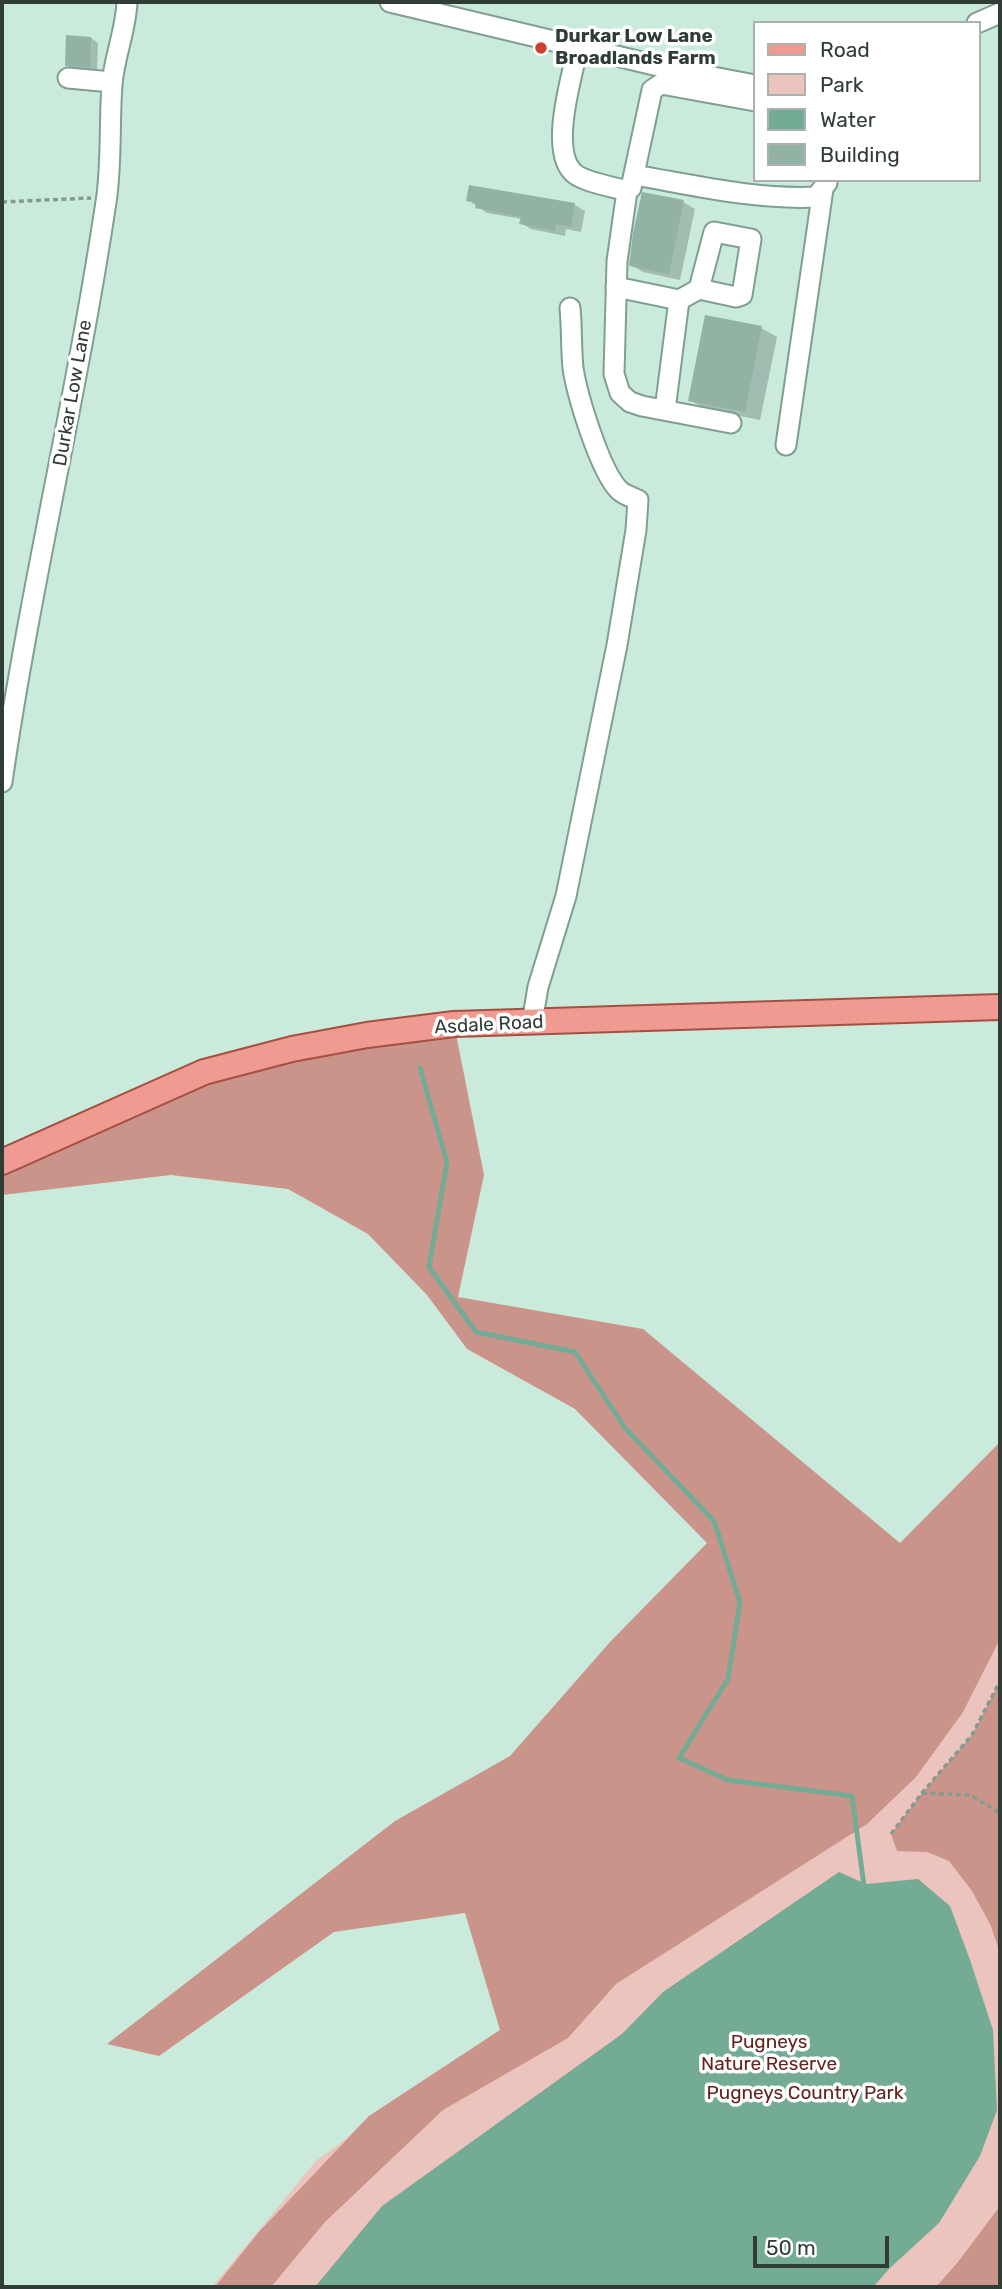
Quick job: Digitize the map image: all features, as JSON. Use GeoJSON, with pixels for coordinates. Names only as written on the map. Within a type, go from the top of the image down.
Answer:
{"type":"FeatureCollection","features":[{"type":"Feature","properties":{"kind":"main road","name":"Asdale Road"},"geometry":{"type":"LineString","coordinates":[[2,1162],[204,1072],[292,1048],[367,1035],[454,1024],[1000,1007]]}},
{"type":"Feature","properties":{"kind":"street","name":"Durkar Low Lane"},"geometry":{"type":"LineString","coordinates":[[2,782],[11,716],[62,455],[107,199],[112,82],[127,16],[127,2]]}},
{"type":"Feature","properties":{"kind":"street"},"geometry":{"type":"LineString","coordinates":[[390,2],[578,48],[754,85]]}},
{"type":"Feature","properties":{"kind":"street"},"geometry":{"type":"LineString","coordinates":[[981,21],[1000,13]]}},
{"type":"Feature","properties":{"kind":"street"},"geometry":{"type":"LineString","coordinates":[[578,48],[562,136],[568,167],[577,176],[796,198],[816,197],[825,185]]}},
{"type":"Feature","properties":{"kind":"street"},"geometry":{"type":"LineString","coordinates":[[68,78],[112,82]]}},
{"type":"Feature","properties":{"kind":"street"},"geometry":{"type":"LineString","coordinates":[[731,423],[630,402],[620,393],[614,374],[615,286],[630,183],[655,86],[661,84],[754,101]]}},
{"type":"Feature","properties":{"kind":"street"},"geometry":{"type":"LineString","coordinates":[[786,445],[825,185]]}},
{"type":"Feature","properties":{"kind":"street"},"geometry":{"type":"LineString","coordinates":[[615,286],[679,300],[699,289]]}},
{"type":"Feature","properties":{"kind":"street"},"geometry":{"type":"LineString","coordinates":[[665,410],[679,300]]}},
{"type":"Feature","properties":{"kind":"street"},"geometry":{"type":"LineString","coordinates":[[532,1023],[538,987],[566,896],[617,645],[636,530],[638,500],[620,491],[611,479],[580,402],[574,370],[570,308]]}},
{"type":"Feature","properties":{"kind":"path"},"geometry":{"type":"LineString","coordinates":[[2,202],[82,197],[107,199]]}},
{"type":"Feature","properties":{"kind":"path"},"geometry":{"type":"LineString","coordinates":[[891,1835],[922,1793],[972,1735],[1000,1681]]}},
{"type":"Feature","properties":{"kind":"path"},"geometry":{"type":"LineString","coordinates":[[922,1793],[970,1796],[1000,1813]]}},
{"type":"Feature","properties":{"kind":"green space","name":"Pugneys Country Park"},"geometry":{"type":"Polygon","coordinates":[[[1000,1627],[1000,2287],[212,2287],[316,2161],[347,2138],[369,2116],[500,2030],[1000,1627]]]}},
{"type":"Feature","properties":{"kind":"shaded area"},"geometry":{"type":"Polygon","coordinates":[[[454,1024],[484,1175],[458,1297],[643,1329],[900,1543],[1000,1442],[1000,1639],[963,1712],[916,1777],[867,1824],[616,1984],[568,2038],[443,2110],[325,2222],[271,2287],[215,2287],[259,2232],[369,2116],[500,2030],[465,1913],[334,1932],[159,2056],[107,2044],[395,1821],[510,1756],[610,1642],[707,1543],[575,1409],[467,1349],[427,1295],[368,1234],[288,1189],[171,1175],[2,1195],[2,1162],[204,1072],[454,1024]]]}},
{"type":"Feature","properties":{"kind":"shaded area"},"geometry":{"type":"Polygon","coordinates":[[[1000,1681],[1000,1953],[991,1926],[972,1891],[949,1861],[927,1852],[897,1851],[891,1834],[972,1735],[1000,1681]]]}},
{"type":"Feature","properties":{"kind":"shaded area"},"geometry":{"type":"Polygon","coordinates":[[[1000,2206],[1000,2287],[936,2287],[958,2262],[1000,2206]]]}},
{"type":"Feature","properties":{"kind":"water","name":"Pugneys Country Park"},"geometry":{"type":"Polygon","coordinates":[[[839,1872],[866,1884],[918,1879],[950,1906],[993,2030],[997,2110],[980,2156],[939,2223],[873,2287],[315,2287],[382,2206],[622,2034],[663,1992],[839,1872]]]}},
{"type":"Feature","properties":{"kind":"building"},"geometry":{"type":"Polygon","coordinates":[[[66,35],[91,37],[90,67],[65,66],[66,35]]]}},
{"type":"Feature","properties":{"kind":"building"},"geometry":{"type":"Polygon","coordinates":[[[469,185],[575,203],[571,227],[556,224],[555,231],[519,224],[521,217],[475,208],[476,203],[466,201],[469,185]]]}},
{"type":"Feature","properties":{"kind":"building"},"geometry":{"type":"Polygon","coordinates":[[[642,192],[684,200],[669,274],[629,266],[642,192]]]}},
{"type":"Feature","properties":{"kind":"building"},"geometry":{"type":"Polygon","coordinates":[[[705,315],[762,326],[745,412],[688,401],[705,315]]]}},
{"type":"Feature","properties":{"kind":"waterway"},"geometry":{"type":"LineString","coordinates":[[420,1068],[447,1162],[429,1267],[476,1332],[575,1352],[625,1428],[714,1521],[740,1602],[728,1679],[679,1758],[728,1780],[852,1796],[864,1886]]}},
{"type":"Feature","properties":{"kind":"place","name":"Durkar Low Lane Broadlands Farm"},"geometry":{"type":"Point","coordinates":[541,48]}},
{"type":"Feature","properties":{"kind":"park label","name":"Pugneys Nature Reserve"},"geometry":{"type":"Point","coordinates":[769,2054]}}]}
